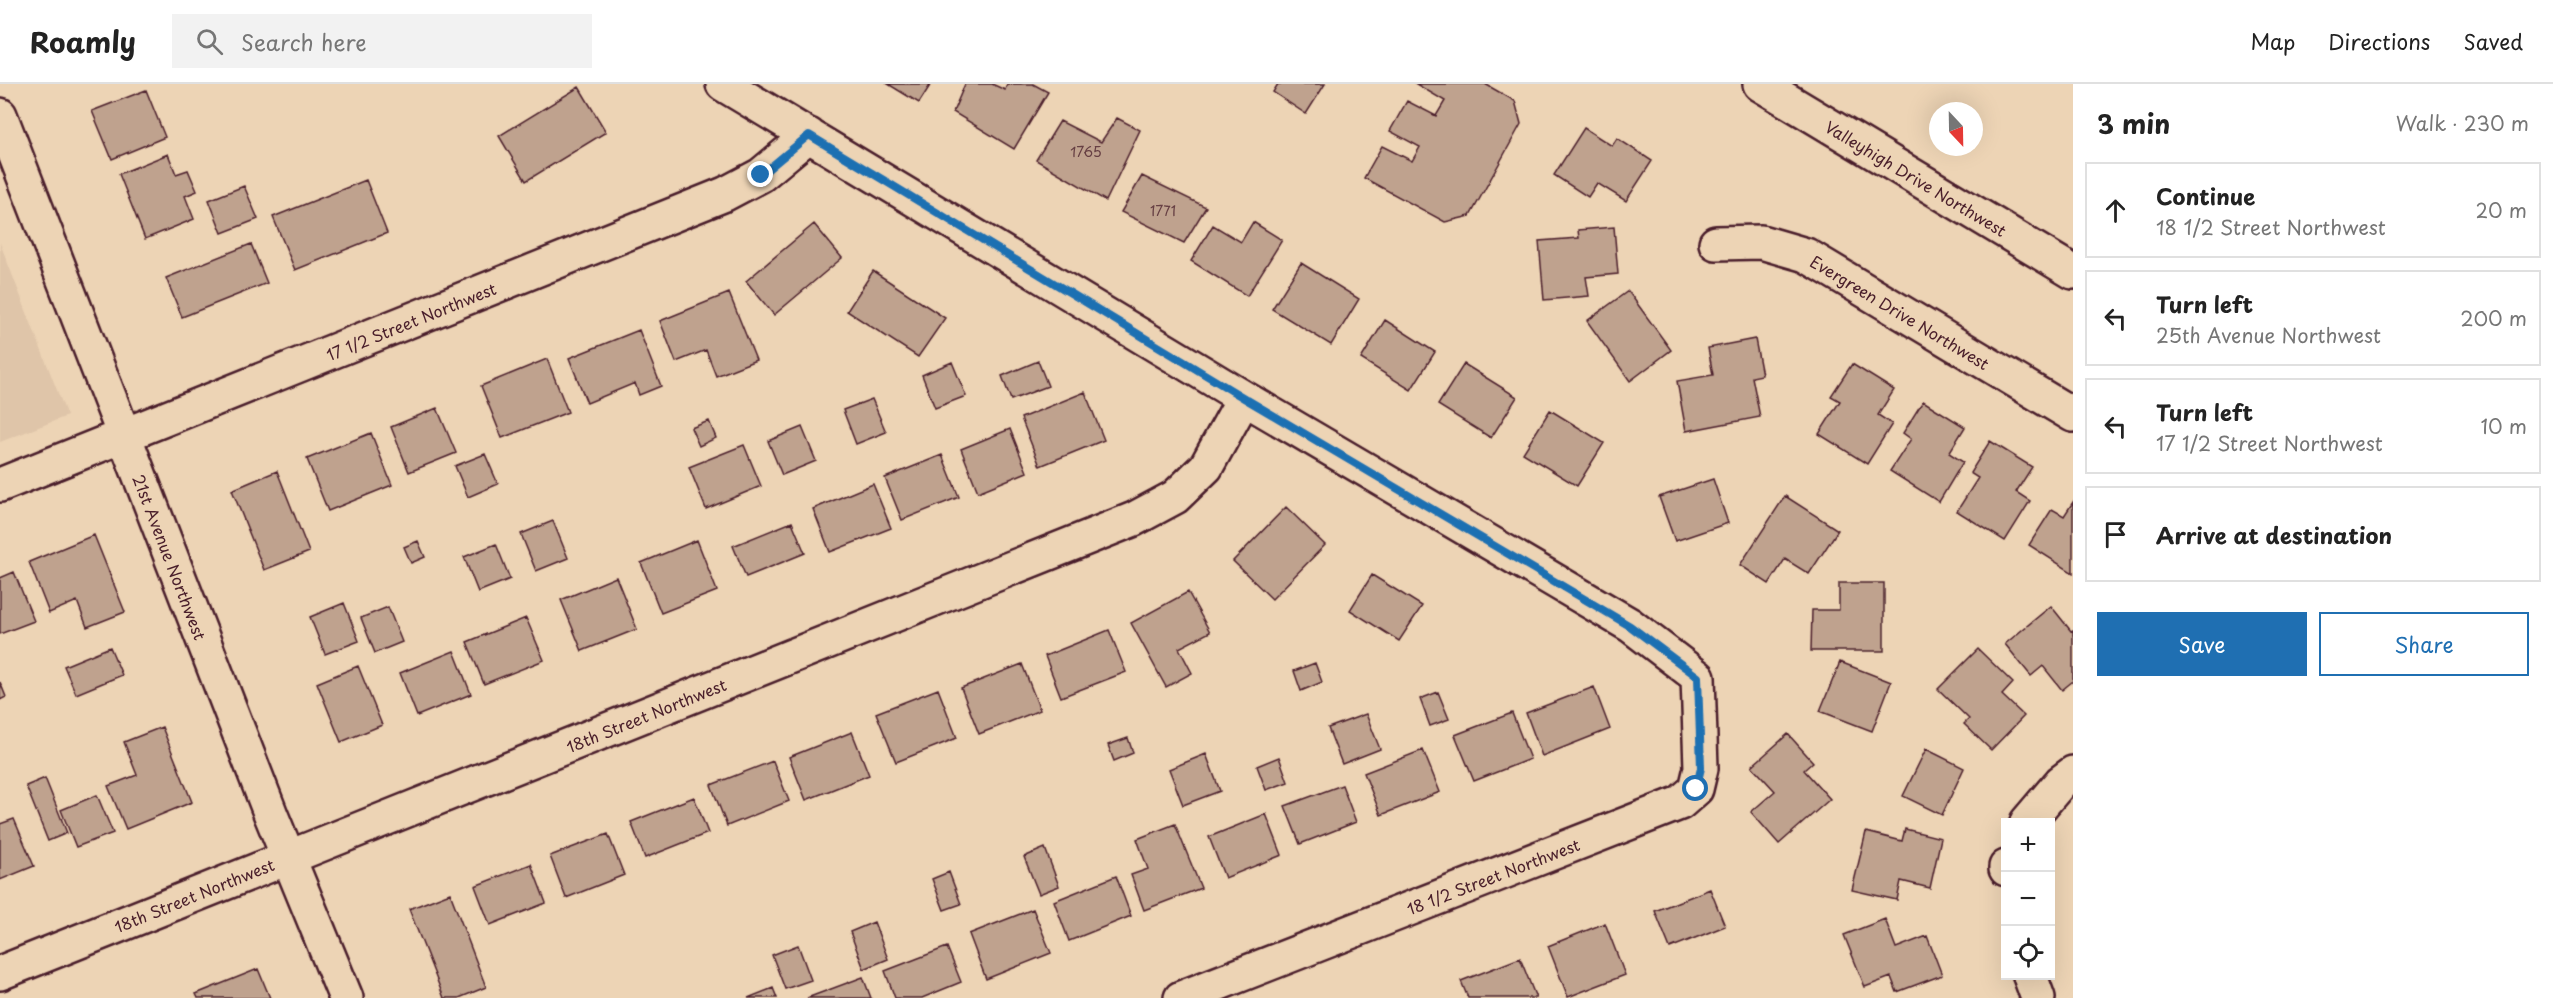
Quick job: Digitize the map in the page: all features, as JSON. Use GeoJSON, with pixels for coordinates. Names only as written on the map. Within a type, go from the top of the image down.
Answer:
{"type":"FeatureCollection","features":[{"type":"Feature","properties":{"kind":"street"},"geometry":{"type":"LineString","coordinates":[[723,84],[1244,398]]}},
{"type":"Feature","properties":{"kind":"street","name":"Valleyhigh Drive Northwest"},"geometry":{"type":"LineString","coordinates":[[1760,84],[2073,272]]}},
{"type":"Feature","properties":{"kind":"street","name":"21st Avenue Northwest"},"geometry":{"type":"LineString","coordinates":[[0,115],[287,857],[345,998]]}},
{"type":"Feature","properties":{"kind":"street","name":"17 1/2 Street Northwest"},"geometry":{"type":"LineString","coordinates":[[0,485],[725,194],[755,179],[809,135]]}},
{"type":"Feature","properties":{"kind":"street","name":"Evergreen Drive Northwest"},"geometry":{"type":"LineString","coordinates":[[1716,243],[1761,242],[1806,255],[2073,415]]}},
{"type":"Feature","properties":{"kind":"street","name":"18 1/2 Street Northwest"},"geometry":{"type":"LineString","coordinates":[[1181,998],[1680,803],[1696,789],[1701,768],[1698,677],[1630,626],[1244,398]]}},
{"type":"Feature","properties":{"kind":"street","name":"18th Street Northwest"},"geometry":{"type":"LineString","coordinates":[[0,973],[1134,519],[1174,497],[1206,467],[1244,398]]}},
{"type":"Feature","properties":{"kind":"street"},"geometry":{"type":"LineString","coordinates":[[2030,818],[2061,782],[2073,773]]}},
{"type":"Feature","properties":{"kind":"street"},"geometry":{"type":"LineString","coordinates":[[2032,980],[2038,998]]}},
{"type":"Feature","properties":{"kind":"shaded area"},"geometry":{"type":"Polygon","coordinates":[[[0,243],[67,416],[0,442],[0,243]]]}},
{"type":"Feature","properties":{"kind":"building"},"geometry":{"type":"Polygon","coordinates":[[[888,84],[931,84],[919,103],[888,84]]]}},
{"type":"Feature","properties":{"kind":"building"},"geometry":{"type":"Polygon","coordinates":[[[965,84],[992,84],[1005,90],[1007,84],[1033,84],[1048,92],[1014,149],[953,112],[965,84]]]}},
{"type":"Feature","properties":{"kind":"building"},"geometry":{"type":"Polygon","coordinates":[[[1278,84],[1325,84],[1306,114],[1273,92],[1278,84]]]}},
{"type":"Feature","properties":{"kind":"building"},"geometry":{"type":"Polygon","coordinates":[[[1416,84],[1485,84],[1515,101],[1521,124],[1470,216],[1445,222],[1364,178],[1382,146],[1412,161],[1420,147],[1390,131],[1407,101],[1436,116],[1445,101],[1416,84]]]}},
{"type":"Feature","properties":{"kind":"building"},"geometry":{"type":"Polygon","coordinates":[[[579,87],[606,132],[526,181],[499,136],[579,87]]]}},
{"type":"Feature","properties":{"kind":"building"},"geometry":{"type":"Polygon","coordinates":[[[146,90],[165,137],[112,159],[92,111],[146,90]]]}},
{"type":"Feature","properties":{"kind":"building"},"geometry":{"type":"Polygon","coordinates":[[[1117,118],[1140,130],[1106,201],[1036,160],[1060,121],[1101,142],[1117,118]]]}},
{"type":"Feature","properties":{"kind":"building"},"geometry":{"type":"Polygon","coordinates":[[[1584,128],[1612,146],[1617,138],[1652,161],[1626,201],[1597,183],[1588,197],[1554,175],[1584,128]]]}},
{"type":"Feature","properties":{"kind":"building"},"geometry":{"type":"Polygon","coordinates":[[[168,154],[176,174],[188,170],[197,191],[185,196],[194,219],[145,239],[119,174],[168,154]]]}},
{"type":"Feature","properties":{"kind":"building"},"geometry":{"type":"Polygon","coordinates":[[[1142,176],[1206,207],[1184,243],[1121,212],[1142,176]]]}},
{"type":"Feature","properties":{"kind":"building"},"geometry":{"type":"Polygon","coordinates":[[[366,180],[387,233],[295,270],[273,217],[366,180]]]}},
{"type":"Feature","properties":{"kind":"building"},"geometry":{"type":"Polygon","coordinates":[[[244,186],[258,219],[222,233],[209,200],[244,186]]]}},
{"type":"Feature","properties":{"kind":"building"},"geometry":{"type":"Polygon","coordinates":[[[1253,222],[1282,240],[1247,296],[1191,261],[1213,225],[1241,242],[1253,222]]]}},
{"type":"Feature","properties":{"kind":"building"},"geometry":{"type":"Polygon","coordinates":[[[814,224],[842,258],[774,315],[746,281],[814,224]]]}},
{"type":"Feature","properties":{"kind":"building"},"geometry":{"type":"Polygon","coordinates":[[[1614,227],[1618,274],[1586,277],[1589,296],[1544,300],[1539,241],[1579,238],[1578,230],[1614,227]]]}},
{"type":"Feature","properties":{"kind":"building"},"geometry":{"type":"Polygon","coordinates":[[[251,244],[267,283],[182,317],[166,278],[251,244]]]}},
{"type":"Feature","properties":{"kind":"building"},"geometry":{"type":"Polygon","coordinates":[[[1301,263],[1359,299],[1331,345],[1272,309],[1301,263]]]}},
{"type":"Feature","properties":{"kind":"building"},"geometry":{"type":"Polygon","coordinates":[[[873,271],[945,318],[918,357],[847,311],[873,271]]]}},
{"type":"Feature","properties":{"kind":"building"},"geometry":{"type":"Polygon","coordinates":[[[1628,291],[1671,350],[1630,381],[1587,321],[1628,291]]]}},
{"type":"Feature","properties":{"kind":"building"},"geometry":{"type":"Polygon","coordinates":[[[729,293],[756,360],[716,376],[706,350],[676,362],[660,321],[729,293]]]}},
{"type":"Feature","properties":{"kind":"building"},"geometry":{"type":"Polygon","coordinates":[[[1385,320],[1435,352],[1411,390],[1361,359],[1385,320]]]}},
{"type":"Feature","properties":{"kind":"building"},"geometry":{"type":"Polygon","coordinates":[[[639,330],[661,386],[639,395],[635,383],[587,403],[569,358],[639,330]]]}},
{"type":"Feature","properties":{"kind":"building"},"geometry":{"type":"Polygon","coordinates":[[[1755,339],[1762,375],[1752,377],[1760,417],[1686,431],[1677,381],[1713,375],[1708,348],[1755,339]]]}},
{"type":"Feature","properties":{"kind":"building"},"geometry":{"type":"Polygon","coordinates":[[[547,359],[568,412],[502,438],[481,386],[547,359]]]}},
{"type":"Feature","properties":{"kind":"building"},"geometry":{"type":"Polygon","coordinates":[[[1038,361],[1048,386],[1011,400],[1002,376],[1038,361]]]}},
{"type":"Feature","properties":{"kind":"building"},"geometry":{"type":"Polygon","coordinates":[[[952,362],[966,396],[935,408],[922,375],[952,362]]]}},
{"type":"Feature","properties":{"kind":"building"},"geometry":{"type":"Polygon","coordinates":[[[1464,364],[1517,397],[1491,438],[1438,405],[1464,364]]]}},
{"type":"Feature","properties":{"kind":"building"},"geometry":{"type":"Polygon","coordinates":[[[1852,364],[1894,390],[1878,415],[1892,424],[1867,464],[1819,434],[1840,401],[1831,396],[1852,364]]]}},
{"type":"Feature","properties":{"kind":"building"},"geometry":{"type":"Polygon","coordinates":[[[1085,392],[1104,440],[1040,466],[1021,418],[1085,392]]]}},
{"type":"Feature","properties":{"kind":"building"},"geometry":{"type":"Polygon","coordinates":[[[872,399],[886,432],[856,444],[843,410],[872,399]]]}},
{"type":"Feature","properties":{"kind":"building"},"geometry":{"type":"Polygon","coordinates":[[[1923,401],[1965,427],[1949,453],[1963,462],[1939,502],[1890,471],[1911,439],[1903,433],[1923,401]]]}},
{"type":"Feature","properties":{"kind":"building"},"geometry":{"type":"Polygon","coordinates":[[[437,408],[456,453],[409,472],[391,427],[437,408]]]}},
{"type":"Feature","properties":{"kind":"building"},"geometry":{"type":"Polygon","coordinates":[[[1550,410],[1604,443],[1577,486],[1523,453],[1550,410]]]}},
{"type":"Feature","properties":{"kind":"building"},"geometry":{"type":"Polygon","coordinates":[[[709,421],[716,438],[699,446],[691,428],[709,421]]]}},
{"type":"Feature","properties":{"kind":"building"},"geometry":{"type":"Polygon","coordinates":[[[802,427],[816,461],[782,475],[768,441],[802,427]]]}},
{"type":"Feature","properties":{"kind":"building"},"geometry":{"type":"Polygon","coordinates":[[[1010,429],[1027,472],[978,492],[961,449],[1010,429]]]}},
{"type":"Feature","properties":{"kind":"building"},"geometry":{"type":"Polygon","coordinates":[[[371,433],[392,485],[328,511],[307,459],[371,433]]]}},
{"type":"Feature","properties":{"kind":"building"},"geometry":{"type":"Polygon","coordinates":[[[1990,441],[2032,467],[2016,492],[2030,501],[2005,541],[1957,511],[1978,478],[1970,473],[1990,441]]]}},
{"type":"Feature","properties":{"kind":"building"},"geometry":{"type":"Polygon","coordinates":[[[744,445],[761,486],[706,509],[689,467],[744,445]]]}},
{"type":"Feature","properties":{"kind":"building"},"geometry":{"type":"Polygon","coordinates":[[[485,454],[498,484],[468,497],[455,466],[485,454]]]}},
{"type":"Feature","properties":{"kind":"building"},"geometry":{"type":"Polygon","coordinates":[[[942,455],[959,497],[902,520],[885,478],[942,455]]]}},
{"type":"Feature","properties":{"kind":"building"},"geometry":{"type":"Polygon","coordinates":[[[277,471],[309,552],[264,570],[232,490],[277,471]]]}},
{"type":"Feature","properties":{"kind":"building"},"geometry":{"type":"Polygon","coordinates":[[[1713,479],[1728,523],[1675,541],[1659,497],[1713,479]]]}},
{"type":"Feature","properties":{"kind":"building"},"geometry":{"type":"Polygon","coordinates":[[[873,484],[891,528],[830,552],[813,509],[873,484]]]}},
{"type":"Feature","properties":{"kind":"building"},"geometry":{"type":"Polygon","coordinates":[[[1785,496],[1838,530],[1809,574],[1785,559],[1769,584],[1740,565],[1785,496]]]}},
{"type":"Feature","properties":{"kind":"building"},"geometry":{"type":"Polygon","coordinates":[[[2073,502],[2073,573],[2029,545],[2052,509],[2064,516],[2073,502]]]}},
{"type":"Feature","properties":{"kind":"building"},"geometry":{"type":"Polygon","coordinates":[[[1286,507],[1325,545],[1272,599],[1233,561],[1286,507]]]}},
{"type":"Feature","properties":{"kind":"building"},"geometry":{"type":"Polygon","coordinates":[[[553,521],[568,558],[536,571],[521,534],[553,521]]]}},
{"type":"Feature","properties":{"kind":"building"},"geometry":{"type":"Polygon","coordinates":[[[792,522],[805,553],[746,577],[733,546],[792,522]]]}},
{"type":"Feature","properties":{"kind":"building"},"geometry":{"type":"Polygon","coordinates":[[[94,535],[125,612],[87,627],[77,601],[49,613],[29,562],[94,535]]]}},
{"type":"Feature","properties":{"kind":"building"},"geometry":{"type":"Polygon","coordinates":[[[697,540],[717,591],[661,613],[641,563],[697,540]]]}},
{"type":"Feature","properties":{"kind":"building"},"geometry":{"type":"Polygon","coordinates":[[[418,541],[425,557],[411,563],[404,547],[418,541]]]}},
{"type":"Feature","properties":{"kind":"building"},"geometry":{"type":"Polygon","coordinates":[[[496,544],[510,579],[478,592],[464,557],[496,544]]]}},
{"type":"Feature","properties":{"kind":"building"},"geometry":{"type":"Polygon","coordinates":[[[14,572],[34,621],[0,634],[0,578],[14,572]]]}},
{"type":"Feature","properties":{"kind":"building"},"geometry":{"type":"Polygon","coordinates":[[[1372,575],[1422,606],[1399,641],[1350,610],[1372,575]]]}},
{"type":"Feature","properties":{"kind":"building"},"geometry":{"type":"Polygon","coordinates":[[[616,577],[637,629],[582,651],[561,600],[616,577]]]}},
{"type":"Feature","properties":{"kind":"building"},"geometry":{"type":"Polygon","coordinates":[[[1839,583],[1884,583],[1884,651],[1811,651],[1812,610],[1839,610],[1839,583]]]}},
{"type":"Feature","properties":{"kind":"building"},"geometry":{"type":"Polygon","coordinates":[[[1188,592],[1210,632],[1179,648],[1192,673],[1166,687],[1131,623],[1188,592]]]}},
{"type":"Feature","properties":{"kind":"building"},"geometry":{"type":"Polygon","coordinates":[[[344,603],[359,641],[325,654],[310,617],[344,603]]]}},
{"type":"Feature","properties":{"kind":"building"},"geometry":{"type":"Polygon","coordinates":[[[2051,606],[2071,631],[2073,630],[2073,681],[2062,690],[2043,666],[2031,676],[2005,644],[2051,606]]]}},
{"type":"Feature","properties":{"kind":"building"},"geometry":{"type":"Polygon","coordinates":[[[388,607],[402,642],[375,653],[361,618],[388,607]]]}},
{"type":"Feature","properties":{"kind":"building"},"geometry":{"type":"Polygon","coordinates":[[[526,618],[544,660],[484,684],[467,642],[526,618]]]}},
{"type":"Feature","properties":{"kind":"building"},"geometry":{"type":"Polygon","coordinates":[[[1109,630],[1126,672],[1061,697],[1045,656],[1109,630]]]}},
{"type":"Feature","properties":{"kind":"building"},"geometry":{"type":"Polygon","coordinates":[[[110,647],[122,675],[76,694],[64,666],[110,647]]]}},
{"type":"Feature","properties":{"kind":"building"},"geometry":{"type":"Polygon","coordinates":[[[1978,649],[2013,683],[2002,695],[2024,716],[1991,750],[1964,724],[1969,719],[1938,689],[1978,649]]]}},
{"type":"Feature","properties":{"kind":"building"},"geometry":{"type":"Polygon","coordinates":[[[454,651],[471,694],[417,716],[400,673],[454,651]]]}},
{"type":"Feature","properties":{"kind":"building"},"geometry":{"type":"Polygon","coordinates":[[[1840,662],[1891,682],[1872,731],[1820,711],[1840,662]]]}},
{"type":"Feature","properties":{"kind":"building"},"geometry":{"type":"Polygon","coordinates":[[[1315,663],[1322,682],[1301,691],[1294,671],[1315,663]]]}},
{"type":"Feature","properties":{"kind":"building"},"geometry":{"type":"Polygon","coordinates":[[[1022,664],[1040,710],[979,734],[961,688],[1022,664]]]}},
{"type":"Feature","properties":{"kind":"building"},"geometry":{"type":"Polygon","coordinates":[[[358,666],[382,725],[341,742],[317,683],[358,666]]]}},
{"type":"Feature","properties":{"kind":"building"},"geometry":{"type":"Polygon","coordinates":[[[0,682],[6,697],[0,700],[0,682]]]}},
{"type":"Feature","properties":{"kind":"building"},"geometry":{"type":"Polygon","coordinates":[[[1594,687],[1610,729],[1542,756],[1526,713],[1594,687]]]}},
{"type":"Feature","properties":{"kind":"building"},"geometry":{"type":"Polygon","coordinates":[[[938,689],[957,738],[896,762],[876,713],[938,689]]]}},
{"type":"Feature","properties":{"kind":"building"},"geometry":{"type":"Polygon","coordinates":[[[1438,692],[1449,719],[1430,726],[1420,699],[1438,692]]]}},
{"type":"Feature","properties":{"kind":"building"},"geometry":{"type":"Polygon","coordinates":[[[1512,713],[1530,759],[1474,781],[1455,735],[1512,713]]]}},
{"type":"Feature","properties":{"kind":"building"},"geometry":{"type":"Polygon","coordinates":[[[1366,714],[1380,749],[1342,764],[1328,728],[1366,714]]]}},
{"type":"Feature","properties":{"kind":"building"},"geometry":{"type":"Polygon","coordinates":[[[162,727],[192,802],[126,829],[108,786],[137,775],[124,742],[162,727]]]}},
{"type":"Feature","properties":{"kind":"building"},"geometry":{"type":"Polygon","coordinates":[[[852,732],[869,775],[806,800],[789,757],[852,732]]]}},
{"type":"Feature","properties":{"kind":"building"},"geometry":{"type":"Polygon","coordinates":[[[1788,734],[1813,762],[1804,770],[1830,799],[1779,844],[1751,812],[1775,791],[1752,766],[1788,734]]]}},
{"type":"Feature","properties":{"kind":"building"},"geometry":{"type":"Polygon","coordinates":[[[1128,738],[1133,753],[1114,761],[1108,745],[1128,738]]]}},
{"type":"Feature","properties":{"kind":"building"},"geometry":{"type":"Polygon","coordinates":[[[1926,749],[1964,768],[1942,815],[1903,796],[1926,749]]]}},
{"type":"Feature","properties":{"kind":"building"},"geometry":{"type":"Polygon","coordinates":[[[1423,750],[1440,792],[1381,815],[1364,773],[1423,750]]]}},
{"type":"Feature","properties":{"kind":"building"},"geometry":{"type":"Polygon","coordinates":[[[1206,754],[1220,791],[1183,805],[1169,769],[1206,754]]]}},
{"type":"Feature","properties":{"kind":"building"},"geometry":{"type":"Polygon","coordinates":[[[1279,757],[1288,782],[1266,790],[1257,766],[1279,757]]]}},
{"type":"Feature","properties":{"kind":"building"},"geometry":{"type":"Polygon","coordinates":[[[773,761],[789,801],[727,826],[711,785],[773,761]]]}},
{"type":"Feature","properties":{"kind":"building"},"geometry":{"type":"Polygon","coordinates":[[[45,778],[67,833],[48,841],[26,786],[45,778]]]}},
{"type":"Feature","properties":{"kind":"building"},"geometry":{"type":"Polygon","coordinates":[[[1342,785],[1356,822],[1300,844],[1285,806],[1342,785]]]}},
{"type":"Feature","properties":{"kind":"building"},"geometry":{"type":"Polygon","coordinates":[[[97,795],[113,833],[76,847],[61,810],[97,795]]]}},
{"type":"Feature","properties":{"kind":"building"},"geometry":{"type":"Polygon","coordinates":[[[694,797],[708,833],[645,858],[631,822],[694,797]]]}},
{"type":"Feature","properties":{"kind":"building"},"geometry":{"type":"Polygon","coordinates":[[[1266,814],[1282,855],[1225,878],[1209,837],[1266,814]]]}},
{"type":"Feature","properties":{"kind":"building"},"geometry":{"type":"Polygon","coordinates":[[[14,819],[34,866],[0,880],[0,824],[14,819]]]}},
{"type":"Feature","properties":{"kind":"building"},"geometry":{"type":"Polygon","coordinates":[[[1175,824],[1201,888],[1144,910],[1131,875],[1148,869],[1137,839],[1175,824]]]}},
{"type":"Feature","properties":{"kind":"building"},"geometry":{"type":"Polygon","coordinates":[[[1905,829],[1941,838],[1930,888],[1901,881],[1897,900],[1852,890],[1866,832],[1902,841],[1905,829]]]}},
{"type":"Feature","properties":{"kind":"building"},"geometry":{"type":"Polygon","coordinates":[[[608,834],[624,875],[566,898],[550,856],[608,834]]]}},
{"type":"Feature","properties":{"kind":"building"},"geometry":{"type":"Polygon","coordinates":[[[1045,848],[1059,886],[1039,894],[1024,857],[1045,848]]]}},
{"type":"Feature","properties":{"kind":"building"},"geometry":{"type":"Polygon","coordinates":[[[531,864],[546,903],[490,925],[475,886],[531,864]]]}},
{"type":"Feature","properties":{"kind":"building"},"geometry":{"type":"Polygon","coordinates":[[[949,872],[961,904],[944,910],[932,879],[949,872]]]}},
{"type":"Feature","properties":{"kind":"building"},"geometry":{"type":"Polygon","coordinates":[[[1116,876],[1131,916],[1069,941],[1054,901],[1116,876]]]}},
{"type":"Feature","properties":{"kind":"building"},"geometry":{"type":"Polygon","coordinates":[[[1710,889],[1725,926],[1670,948],[1655,911],[1710,889]]]}},
{"type":"Feature","properties":{"kind":"building"},"geometry":{"type":"Polygon","coordinates":[[[450,893],[486,987],[459,998],[444,998],[409,909],[450,893]]]}},
{"type":"Feature","properties":{"kind":"building"},"geometry":{"type":"Polygon","coordinates":[[[1033,909],[1051,953],[986,979],[969,934],[1033,909]]]}},
{"type":"Feature","properties":{"kind":"building"},"geometry":{"type":"Polygon","coordinates":[[[1885,919],[1896,948],[1927,936],[1942,975],[1897,992],[1891,977],[1865,987],[1844,935],[1885,919]]]}},
{"type":"Feature","properties":{"kind":"building"},"geometry":{"type":"Polygon","coordinates":[[[874,922],[888,959],[864,969],[850,932],[874,922]]]}},
{"type":"Feature","properties":{"kind":"building"},"geometry":{"type":"Polygon","coordinates":[[[1605,923],[1625,975],[1568,997],[1548,946],[1605,923]]]}},
{"type":"Feature","properties":{"kind":"building"},"geometry":{"type":"Polygon","coordinates":[[[798,945],[811,980],[785,989],[772,955],[798,945]]]}},
{"type":"Feature","properties":{"kind":"building"},"geometry":{"type":"Polygon","coordinates":[[[947,947],[961,982],[922,998],[895,998],[885,971],[947,947]]]}},
{"type":"Feature","properties":{"kind":"building"},"geometry":{"type":"Polygon","coordinates":[[[1520,958],[1536,998],[1468,998],[1461,981],[1520,958]]]}},
{"type":"Feature","properties":{"kind":"building"},"geometry":{"type":"Polygon","coordinates":[[[258,969],[270,998],[198,998],[196,994],[258,969]]]}},
{"type":"Feature","properties":{"kind":"building"},"geometry":{"type":"Polygon","coordinates":[[[863,977],[871,998],[807,998],[863,977]]]}},
{"type":"Feature","properties":{"kind":"building"},"geometry":{"type":"Polygon","coordinates":[[[773,988],[777,998],[748,998],[773,988]]]}},
{"type":"Feature","properties":{"kind":"route"},"geometry":{"type":"LineString","coordinates":[[761,175],[809,135],[1244,398],[1630,626],[1698,677],[1701,768],[1696,789]]}}]}
